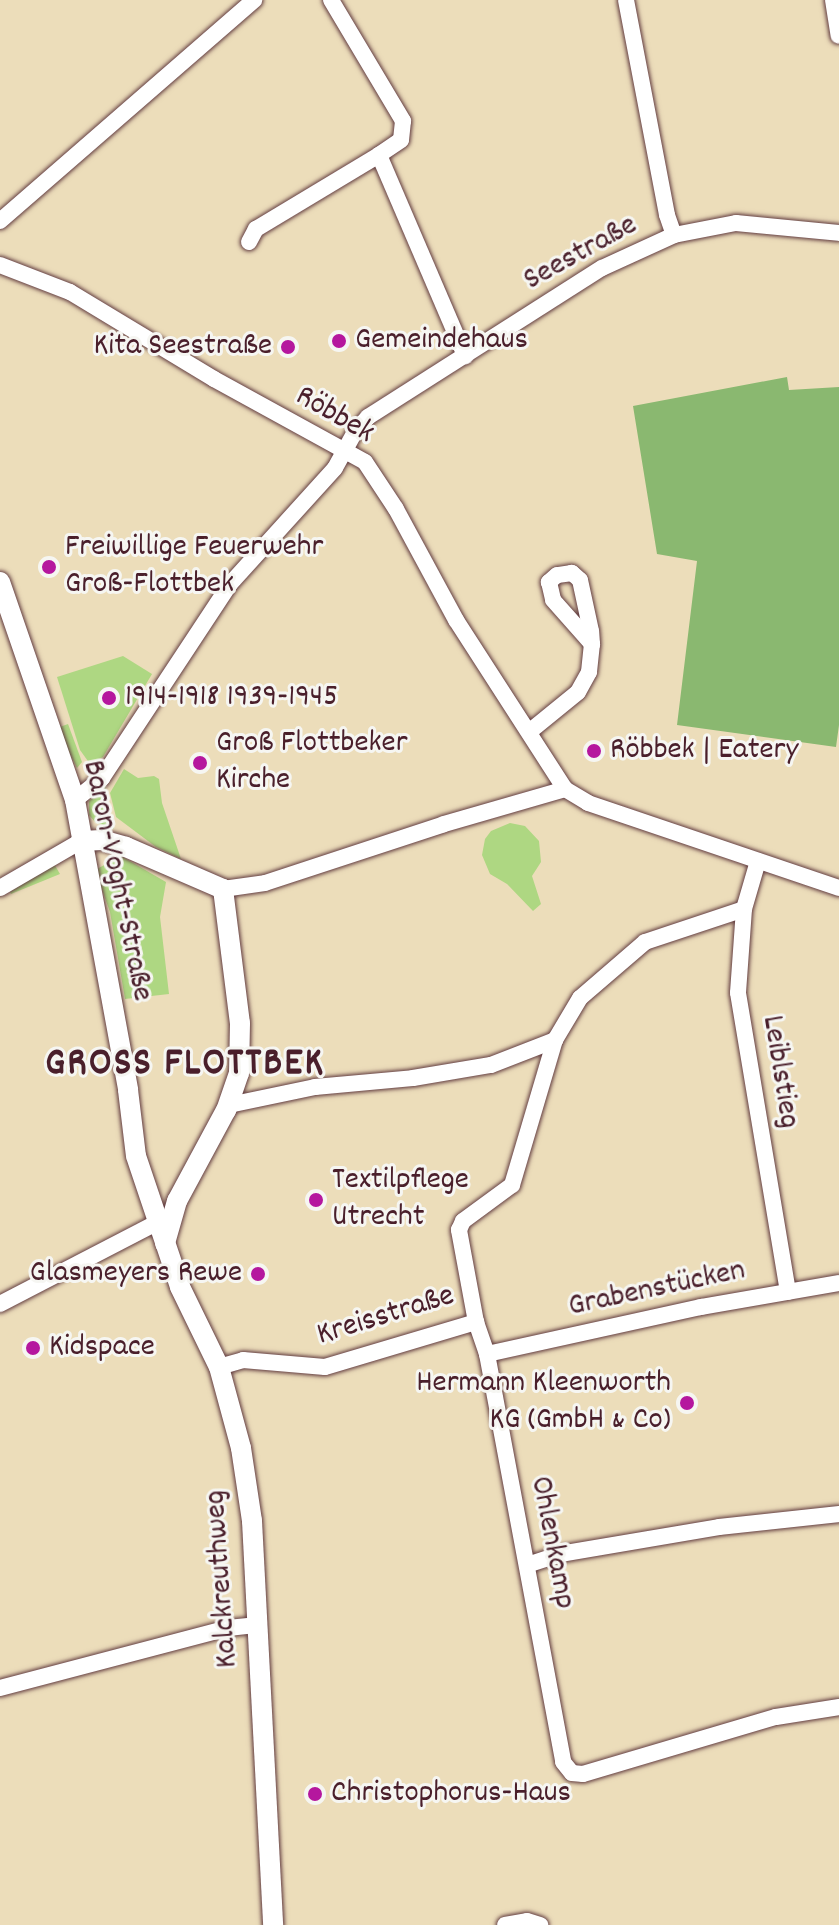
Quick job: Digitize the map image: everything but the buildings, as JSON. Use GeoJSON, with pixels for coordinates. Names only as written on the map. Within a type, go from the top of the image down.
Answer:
{"type":"FeatureCollection","features":[{"type":"Feature","properties":{"kind":"street"},"geometry":{"type":"LineString","coordinates":[[0,221],[254,0]]}},
{"type":"Feature","properties":{"kind":"street"},"geometry":{"type":"LineString","coordinates":[[249,242],[256,229],[401,140],[403,121],[331,0]]}},
{"type":"Feature","properties":{"kind":"street"},"geometry":{"type":"LineString","coordinates":[[626,0],[667,215],[674,235]]}},
{"type":"Feature","properties":{"kind":"street"},"geometry":{"type":"LineString","coordinates":[[833,0],[839,36]]}},
{"type":"Feature","properties":{"kind":"street"},"geometry":{"type":"LineString","coordinates":[[379,155],[465,356]]}},
{"type":"Feature","properties":{"kind":"street","name":"Seestraße"},"geometry":{"type":"LineString","coordinates":[[75,800],[102,778],[180,655],[230,584],[335,468],[368,417],[602,268],[674,235],[736,223],[839,233]]}},
{"type":"Feature","properties":{"kind":"street","name":"Röbbek"},"geometry":{"type":"LineString","coordinates":[[0,265],[70,292],[238,393],[365,462],[396,509],[456,620],[565,789]]}},
{"type":"Feature","properties":{"kind":"street","name":"Baron-Voght-Straße"},"geometry":{"type":"LineString","coordinates":[[0,582],[75,800],[128,1090],[135,1148],[165,1243]]}},
{"type":"Feature","properties":{"kind":"street"},"geometry":{"type":"LineString","coordinates":[[529,732],[583,687],[589,672],[592,644]]}},
{"type":"Feature","properties":{"kind":"street"},"geometry":{"type":"LineString","coordinates":[[0,888],[81,841],[116,843],[223,889],[255,885],[420,831],[565,789],[588,803],[839,888]]}},
{"type":"Feature","properties":{"kind":"street","name":"Leiblstieg"},"geometry":{"type":"LineString","coordinates":[[758,861],[744,909],[738,993],[788,1292]]}},
{"type":"Feature","properties":{"kind":"street"},"geometry":{"type":"LineString","coordinates":[[165,1243],[171,1216],[184,1186],[229,1105],[239,1073],[240,1023],[223,889]]}},
{"type":"Feature","properties":{"kind":"street"},"geometry":{"type":"LineString","coordinates":[[229,1105],[315,1087],[413,1078],[491,1065],[555,1040],[580,998],[645,942],[744,909]]}},
{"type":"Feature","properties":{"kind":"street","name":"Kreisstraße"},"geometry":{"type":"LineString","coordinates":[[219,1367],[243,1360],[325,1367],[476,1322],[460,1226],[512,1185],[555,1040]]}},
{"type":"Feature","properties":{"kind":"street"},"geometry":{"type":"LineString","coordinates":[[144,1181],[168,1189],[184,1186]]}},
{"type":"Feature","properties":{"kind":"street"},"geometry":{"type":"LineString","coordinates":[[0,1304],[158,1222]]}},
{"type":"Feature","properties":{"kind":"street","name":"Kalckreuthweg"},"geometry":{"type":"LineString","coordinates":[[165,1243],[180,1287],[219,1367],[236,1423],[248,1488],[273,1925]]}},
{"type":"Feature","properties":{"kind":"street","name":"Grabenstücken"},"geometry":{"type":"LineString","coordinates":[[487,1354],[701,1307],[839,1283]]}},
{"type":"Feature","properties":{"kind":"street","name":"Ohlenkamp"},"geometry":{"type":"LineString","coordinates":[[476,1322],[487,1354],[563,1762],[572,1773],[583,1774],[776,1717],[839,1707]]}},
{"type":"Feature","properties":{"kind":"street"},"geometry":{"type":"LineString","coordinates":[[527,1565],[560,1554],[719,1527],[839,1514]]}},
{"type":"Feature","properties":{"kind":"street"},"geometry":{"type":"LineString","coordinates":[[0,1688],[228,1628],[258,1625]]}},
{"type":"Feature","properties":{"kind":"street"},"geometry":{"type":"LineString","coordinates":[[505,1925],[527,1921],[540,1925]]}},
{"type":"Feature","properties":{"kind":"green space"},"geometry":{"type":"Polygon","coordinates":[[[787,377],[789,390],[839,387],[839,725],[836,747],[677,725],[697,561],[657,554],[633,406],[787,377]]]}},
{"type":"Feature","properties":{"kind":"green space"},"geometry":{"type":"Polygon","coordinates":[[[123,656],[152,674],[103,757],[90,764],[80,750],[57,677],[123,656]]]}},
{"type":"Feature","properties":{"kind":"green space"},"geometry":{"type":"Polygon","coordinates":[[[68,724],[82,762],[77,768],[57,728],[68,724]]]}},
{"type":"Feature","properties":{"kind":"green space"},"geometry":{"type":"Polygon","coordinates":[[[124,769],[138,778],[154,776],[159,779],[162,803],[181,859],[156,847],[116,817],[110,793],[124,769]]]}},
{"type":"Feature","properties":{"kind":"green space"},"geometry":{"type":"Polygon","coordinates":[[[106,785],[105,801],[114,829],[96,823],[89,815],[89,801],[106,785]]]}},
{"type":"Feature","properties":{"kind":"green space"},"geometry":{"type":"Polygon","coordinates":[[[510,823],[525,826],[539,841],[541,862],[532,876],[541,904],[533,911],[507,884],[490,874],[482,855],[485,839],[491,831],[510,823]]]}},
{"type":"Feature","properties":{"kind":"green space"},"geometry":{"type":"Polygon","coordinates":[[[121,856],[166,882],[160,917],[169,994],[125,999],[110,912],[95,870],[121,856]]]}},
{"type":"Feature","properties":{"kind":"green space"},"geometry":{"type":"Polygon","coordinates":[[[53,862],[60,874],[11,894],[10,892],[53,862]]]}},
{"type":"Feature","properties":{"kind":"place","name":"Gemeindehaus"},"geometry":{"type":"Point","coordinates":[339,341]}},
{"type":"Feature","properties":{"kind":"place","name":"Kita Seestraße"},"geometry":{"type":"Point","coordinates":[288,347]}},
{"type":"Feature","properties":{"kind":"place","name":"Freiwillige Feuerwehr Groß-Flottbek"},"geometry":{"type":"Point","coordinates":[49,567]}},
{"type":"Feature","properties":{"kind":"place","name":"1914-1918 1939-1945"},"geometry":{"type":"Point","coordinates":[109,698]}},
{"type":"Feature","properties":{"kind":"place","name":"Röbbek | Eatery"},"geometry":{"type":"Point","coordinates":[594,751]}},
{"type":"Feature","properties":{"kind":"place","name":"Groß Flottbeker Kirche"},"geometry":{"type":"Point","coordinates":[200,763]}},
{"type":"Feature","properties":{"kind":"place","name":"Textilpflege Utrecht"},"geometry":{"type":"Point","coordinates":[316,1200]}},
{"type":"Feature","properties":{"kind":"place","name":"Glasmeyers Rewe"},"geometry":{"type":"Point","coordinates":[258,1274]}},
{"type":"Feature","properties":{"kind":"place","name":"Kidspace"},"geometry":{"type":"Point","coordinates":[33,1348]}},
{"type":"Feature","properties":{"kind":"place","name":"Hermann Kleenworth KG (GmbH & Co)"},"geometry":{"type":"Point","coordinates":[687,1403]}},
{"type":"Feature","properties":{"kind":"place","name":"Christophorus-Haus"},"geometry":{"type":"Point","coordinates":[315,1794]}},
{"type":"Feature","properties":{"kind":"district","name":"GROSS FLOTTBEK"},"geometry":{"type":"Point","coordinates":[185,1066]}}]}
